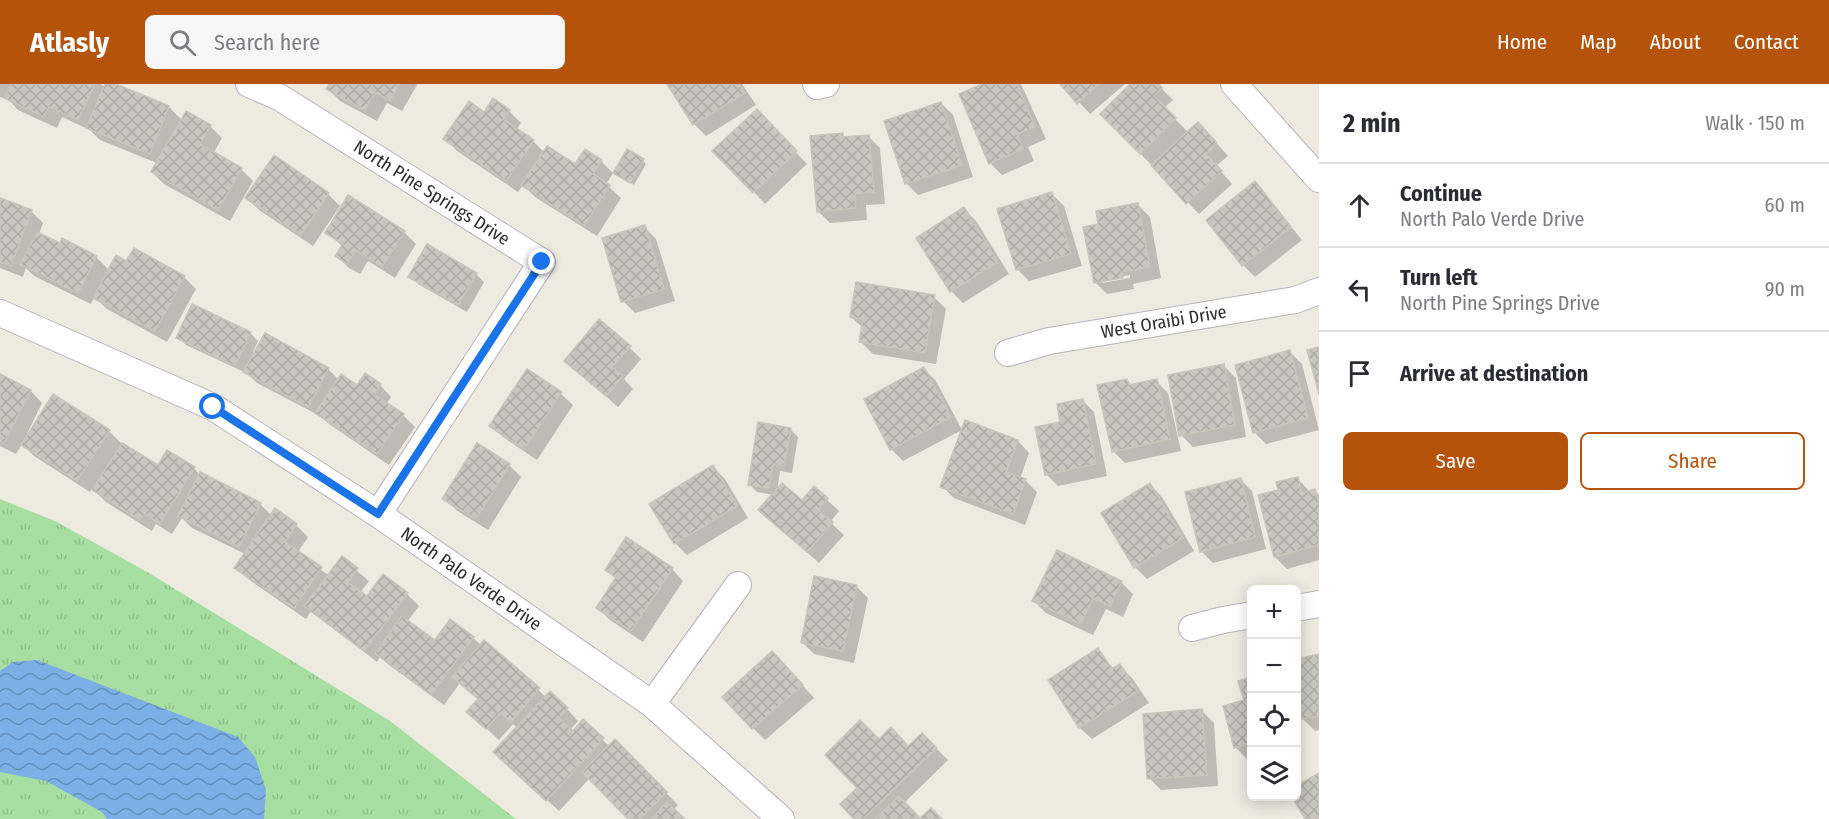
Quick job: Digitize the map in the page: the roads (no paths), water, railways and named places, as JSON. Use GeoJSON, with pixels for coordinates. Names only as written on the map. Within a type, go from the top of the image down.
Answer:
{"type":"FeatureCollection","features":[{"type":"Feature","properties":{"kind":"street","name":"North Pine Springs Drive"},"geometry":{"type":"LineString","coordinates":[[249,84],[282,90],[542,262],[378,514]]}},
{"type":"Feature","properties":{"kind":"street"},"geometry":{"type":"LineString","coordinates":[[1234,84],[1319,179]]}},
{"type":"Feature","properties":{"kind":"street","name":"West Oraibi Drive"},"geometry":{"type":"LineString","coordinates":[[1008,353],[1049,341],[1295,300],[1319,291]]}},
{"type":"Feature","properties":{"kind":"street","name":"North Palo Verde Drive"},"geometry":{"type":"LineString","coordinates":[[0,313],[213,407],[378,514],[652,704],[782,819]]}},
{"type":"Feature","properties":{"kind":"street"},"geometry":{"type":"LineString","coordinates":[[652,704],[738,585]]}},
{"type":"Feature","properties":{"kind":"street"},"geometry":{"type":"LineString","coordinates":[[1301,607],[1319,604]]}},
{"type":"Feature","properties":{"kind":"street"},"geometry":{"type":"LineString","coordinates":[[1191,628],[1247,616]]}},
{"type":"Feature","properties":{"kind":"water"},"geometry":{"type":"Polygon","coordinates":[[[37,660],[238,737],[255,757],[266,790],[264,819],[107,819],[102,812],[46,781],[0,772],[0,671],[13,662],[37,660]]]}}]}
